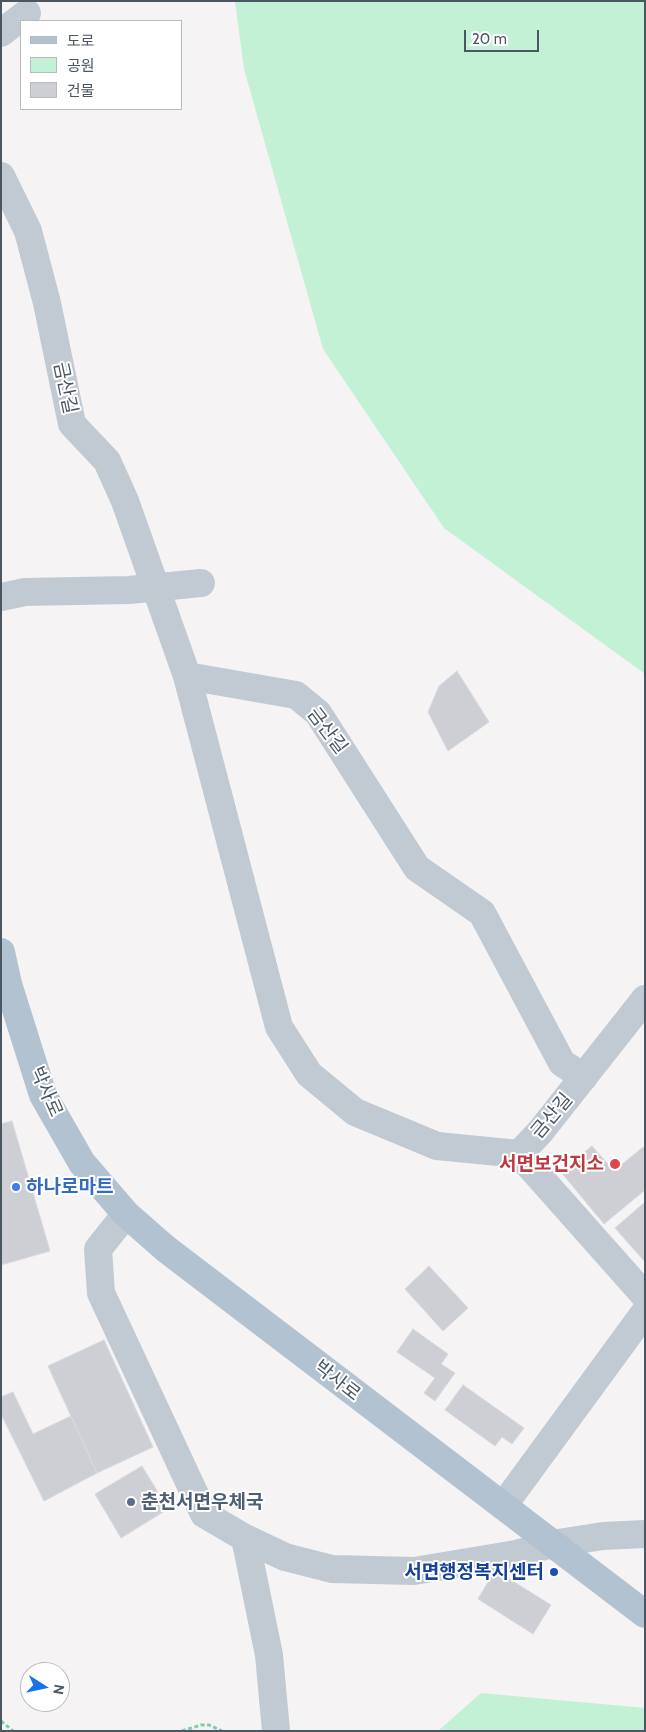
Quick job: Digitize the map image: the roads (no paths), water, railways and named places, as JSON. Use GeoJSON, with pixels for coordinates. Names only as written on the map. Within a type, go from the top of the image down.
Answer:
{"type":"FeatureCollection","features":[{"type":"Feature","properties":{"kind":"main road","name":"박사로"},"geometry":{"type":"LineString","coordinates":[[1,952],[8,984],[43,1095],[82,1163],[126,1214],[166,1249],[645,1614]]}},
{"type":"Feature","properties":{"kind":"street"},"geometry":{"type":"LineString","coordinates":[[1,33],[28,13]]}},
{"type":"Feature","properties":{"kind":"street","name":"금산길"},"geometry":{"type":"LineString","coordinates":[[1,176],[28,231],[47,303],[72,424],[107,461],[125,501],[187,676],[296,695],[318,712],[417,868],[482,913],[562,1063],[584,1077]]}},
{"type":"Feature","properties":{"kind":"street"},"geometry":{"type":"LineString","coordinates":[[1,597],[25,592],[129,590],[201,583]]}},
{"type":"Feature","properties":{"kind":"street"},"geometry":{"type":"LineString","coordinates":[[187,676],[280,1027],[309,1074],[355,1112],[437,1146],[519,1154]]}},
{"type":"Feature","properties":{"kind":"street","name":"금산길"},"geometry":{"type":"LineString","coordinates":[[645,999],[540,1132],[519,1154],[645,1296]]}},
{"type":"Feature","properties":{"kind":"street"},"geometry":{"type":"LineString","coordinates":[[126,1214],[98,1249],[101,1293],[204,1514],[245,1538],[285,1557],[332,1569],[414,1571],[516,1554],[552,1544],[603,1536],[645,1534]]}},
{"type":"Feature","properties":{"kind":"street"},"geometry":{"type":"LineString","coordinates":[[503,1506],[645,1312]]}},
{"type":"Feature","properties":{"kind":"street"},"geometry":{"type":"LineString","coordinates":[[245,1538],[269,1655],[276,1731]]}},
{"type":"Feature","properties":{"kind":"place","name":"서면보건지소"},"geometry":{"type":"Point","coordinates":[615,1164]}},
{"type":"Feature","properties":{"kind":"place","name":"하나로마트"},"geometry":{"type":"Point","coordinates":[16,1187]}},
{"type":"Feature","properties":{"kind":"place","name":"춘천서면우체국"},"geometry":{"type":"Point","coordinates":[131,1502]}},
{"type":"Feature","properties":{"kind":"place","name":"서면행정복지센터"},"geometry":{"type":"Point","coordinates":[554,1572]}}]}
